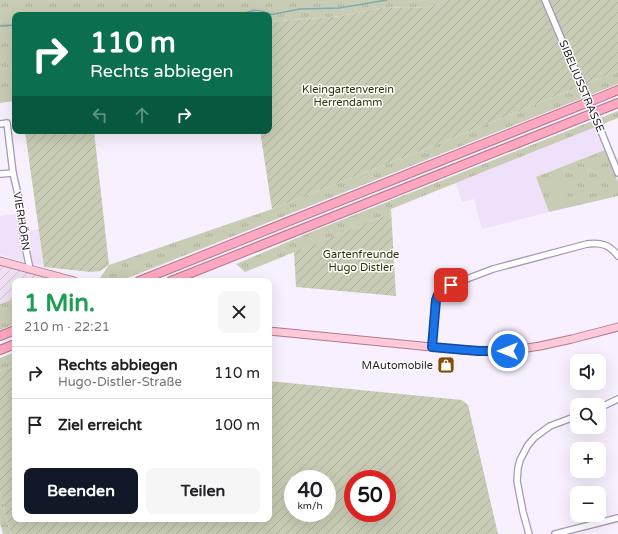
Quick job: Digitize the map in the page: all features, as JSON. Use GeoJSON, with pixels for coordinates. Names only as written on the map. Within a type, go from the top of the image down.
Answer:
{"type":"FeatureCollection","features":[{"type":"Feature","properties":{"kind":"highway"},"geometry":{"type":"LineString","coordinates":[[148,278],[618,90]]}},
{"type":"Feature","properties":{"kind":"highway"},"geometry":{"type":"LineString","coordinates":[[179,278],[618,103]]}},
{"type":"Feature","properties":{"kind":"highway"},"geometry":{"type":"LineString","coordinates":[[0,336],[12,331]]}},
{"type":"Feature","properties":{"kind":"highway"},"geometry":{"type":"LineString","coordinates":[[0,350],[12,345]]}},
{"type":"Feature","properties":{"kind":"main road"},"geometry":{"type":"LineString","coordinates":[[0,261],[63,278]]}},
{"type":"Feature","properties":{"kind":"main road"},"geometry":{"type":"LineString","coordinates":[[272,331],[478,351],[508,351],[540,346],[618,327]]}},
{"type":"Feature","properties":{"kind":"street","name":"SIBELIUSSTRASSE"},"geometry":{"type":"LineString","coordinates":[[546,0],[569,57],[582,82],[618,173]]}},
{"type":"Feature","properties":{"kind":"street","name":"VIERHÖRN"},"geometry":{"type":"LineString","coordinates":[[0,124],[7,123],[13,172],[20,204],[23,236],[30,269]]}},
{"type":"Feature","properties":{"kind":"street"},"geometry":{"type":"LineString","coordinates":[[0,174],[13,172]]}},
{"type":"Feature","properties":{"kind":"street"},"geometry":{"type":"LineString","coordinates":[[432,347],[437,294],[448,286],[493,269],[587,244],[595,243],[606,245],[613,249],[618,256]]}},
{"type":"Feature","properties":{"kind":"street"},"geometry":{"type":"LineString","coordinates":[[606,405],[618,399]]}},
{"type":"Feature","properties":{"kind":"street"},"geometry":{"type":"LineString","coordinates":[[529,534],[516,481],[520,460],[528,445],[535,437],[550,426],[570,419]]}},
{"type":"Feature","properties":{"kind":"street"},"geometry":{"type":"LineString","coordinates":[[555,534],[618,518]]}},
{"type":"Feature","properties":{"kind":"shaded area"},"geometry":{"type":"Polygon","coordinates":[[[596,127],[605,150],[536,177],[549,212],[482,229],[474,199],[462,202],[456,183],[596,127]]]}},
{"type":"Feature","properties":{"kind":"shaded area"},"geometry":{"type":"Polygon","coordinates":[[[23,213],[26,231],[39,229],[44,267],[0,255],[0,216],[23,213]]]}},
{"type":"Feature","properties":{"kind":"shaded area"},"geometry":{"type":"Polygon","coordinates":[[[0,265],[45,278],[12,278],[12,300],[0,304],[0,265]]]}},
{"type":"Feature","properties":{"kind":"green space"},"geometry":{"type":"Polygon","coordinates":[[[0,0],[448,0],[429,7],[386,7],[341,16],[272,22],[272,12],[12,12],[12,101],[0,103],[0,0]]]}},
{"type":"Feature","properties":{"kind":"green space","name":"Kleingartenverein Herrendamm"},"geometry":{"type":"Polygon","coordinates":[[[448,0],[618,0],[618,71],[272,209],[260,134],[272,134],[272,22],[341,16],[386,7],[429,7],[448,0]]]}},
{"type":"Feature","properties":{"kind":"green space"},"geometry":{"type":"Polygon","coordinates":[[[618,71],[618,84],[128,278],[100,278],[109,265],[272,209],[618,71]]]}},
{"type":"Feature","properties":{"kind":"green space"},"geometry":{"type":"Polygon","coordinates":[[[618,111],[618,118],[391,209],[389,214],[245,272],[236,264],[311,232],[618,111]]]}},
{"type":"Feature","properties":{"kind":"green space"},"geometry":{"type":"Polygon","coordinates":[[[25,134],[94,134],[109,265],[100,271],[91,272],[44,267],[25,134]]]}},
{"type":"Feature","properties":{"kind":"green space"},"geometry":{"type":"Polygon","coordinates":[[[605,150],[618,182],[618,196],[549,212],[536,177],[605,150]]]}},
{"type":"Feature","properties":{"kind":"green space"},"geometry":{"type":"Polygon","coordinates":[[[559,174],[570,204],[555,209],[544,180],[559,174]]]}},
{"type":"Feature","properties":{"kind":"green space","name":"Gartenfreunde Hugo Distler"},"geometry":{"type":"Polygon","coordinates":[[[391,209],[396,296],[296,287],[294,252],[389,214],[391,209]]]}},
{"type":"Feature","properties":{"kind":"green space"},"geometry":{"type":"Polygon","coordinates":[[[12,300],[12,325],[0,330],[0,304],[12,300]]]}},
{"type":"Feature","properties":{"kind":"green space"},"geometry":{"type":"Polygon","coordinates":[[[12,353],[12,366],[0,371],[0,358],[12,353]]]}},
{"type":"Feature","properties":{"kind":"green space"},"geometry":{"type":"Polygon","coordinates":[[[12,366],[12,522],[272,522],[272,381],[462,400],[468,405],[498,534],[11,534],[0,492],[0,371],[12,366]]]}},
{"type":"Feature","properties":{"kind":"green space"},"geometry":{"type":"Polygon","coordinates":[[[0,492],[11,534],[3,534],[0,524],[0,492]]]}},
{"type":"Feature","properties":{"kind":"waterway"},"geometry":{"type":"LineString","coordinates":[[272,14],[300,9],[339,8],[387,0]]}},
{"type":"Feature","properties":{"kind":"waterway"},"geometry":{"type":"LineString","coordinates":[[248,12],[257,10],[266,12]]}},
{"type":"Feature","properties":{"kind":"waterway"},"geometry":{"type":"LineString","coordinates":[[0,26],[12,25]]}},
{"type":"Feature","properties":{"kind":"place","name":"MAutomobile"},"geometry":{"type":"Point","coordinates":[446,365]}},
{"type":"Feature","properties":{"kind":"route"},"geometry":{"type":"LineString","coordinates":[[451,285],[441,290],[437,294],[432,347],[478,351],[508,351]]}}]}
